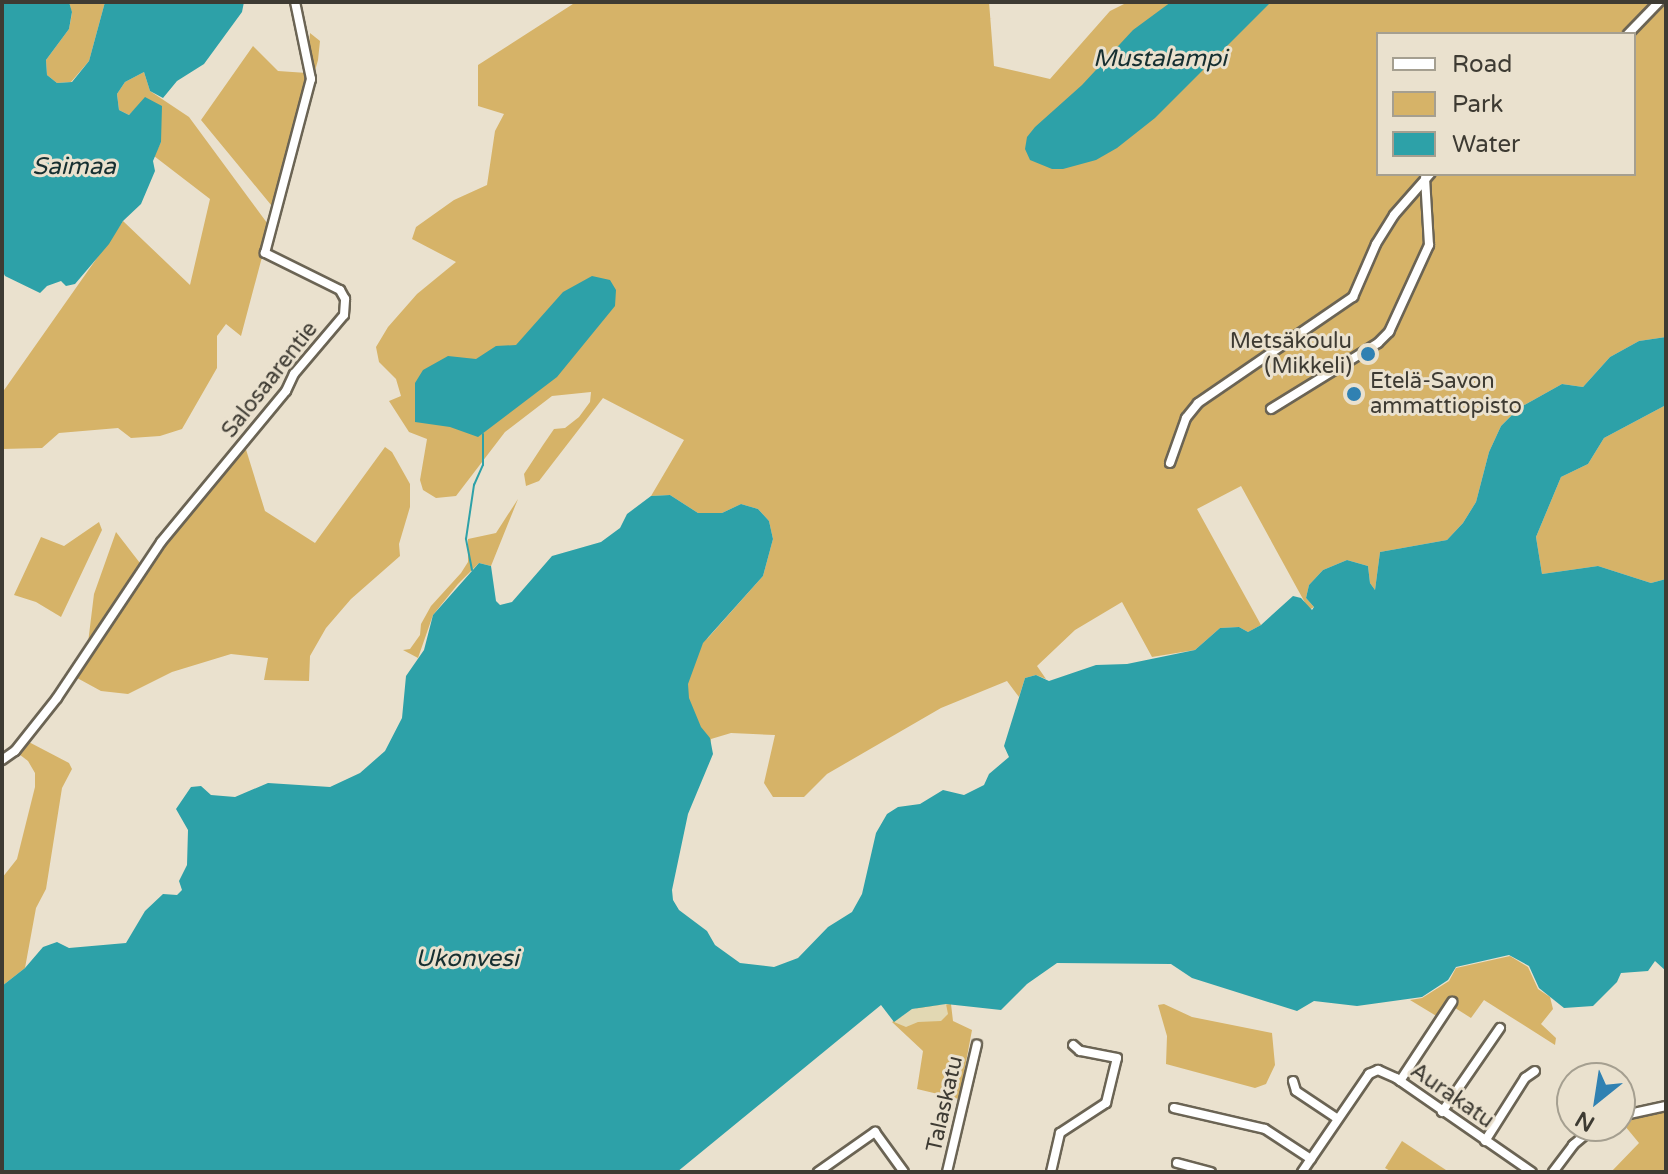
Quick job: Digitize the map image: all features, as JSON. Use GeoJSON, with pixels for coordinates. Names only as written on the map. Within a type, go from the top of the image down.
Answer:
{"type":"FeatureCollection","features":[{"type":"Feature","properties":{"kind":"street","name":"Salosaarentie"},"geometry":{"type":"LineString","coordinates":[[2,760],[15,751],[57,698],[161,542],[286,391],[294,374],[344,315],[345,299],[340,290],[265,253],[311,79],[295,2]]}},
{"type":"Feature","properties":{"kind":"street"},"geometry":{"type":"LineString","coordinates":[[1630,32],[1659,2]]}},
{"type":"Feature","properties":{"kind":"street"},"geometry":{"type":"LineString","coordinates":[[1271,409],[1378,343],[1389,332],[1429,245],[1428,176]]}},
{"type":"Feature","properties":{"kind":"street"},"geometry":{"type":"LineString","coordinates":[[1170,463],[1186,418],[1198,403],[1353,297],[1382,234],[1428,176]]}},
{"type":"Feature","properties":{"kind":"street"},"geometry":{"type":"LineString","coordinates":[[1400,1081],[1452,1002]]}},
{"type":"Feature","properties":{"kind":"street"},"geometry":{"type":"LineString","coordinates":[[1442,1112],[1500,1028]]}},
{"type":"Feature","properties":{"kind":"street","name":"Talaskatu"},"geometry":{"type":"LineString","coordinates":[[947,1172],[977,1044]]}},
{"type":"Feature","properties":{"kind":"street"},"geometry":{"type":"LineString","coordinates":[[1051,1172],[1060,1133],[1106,1103],[1117,1058],[1080,1051],[1073,1045]]}},
{"type":"Feature","properties":{"kind":"street","name":"Aurakatu"},"geometry":{"type":"LineString","coordinates":[[1302,1172],[1372,1072],[1383,1071],[1532,1172]]}},
{"type":"Feature","properties":{"kind":"street"},"geometry":{"type":"LineString","coordinates":[[1485,1141],[1525,1078],[1535,1071]]}},
{"type":"Feature","properties":{"kind":"street"},"geometry":{"type":"LineString","coordinates":[[1293,1081],[1296,1091],[1338,1119]]}},
{"type":"Feature","properties":{"kind":"street"},"geometry":{"type":"LineString","coordinates":[[1636,1113],[1666,1106]]}},
{"type":"Feature","properties":{"kind":"street"},"geometry":{"type":"LineString","coordinates":[[1174,1108],[1265,1129],[1311,1159]]}},
{"type":"Feature","properties":{"kind":"street"},"geometry":{"type":"LineString","coordinates":[[818,1172],[875,1132],[904,1172]]}},
{"type":"Feature","properties":{"kind":"street"},"geometry":{"type":"LineString","coordinates":[[1553,1172],[1577,1142]]}},
{"type":"Feature","properties":{"kind":"street"},"geometry":{"type":"LineString","coordinates":[[1177,1163],[1211,1172]]}},
{"type":"Feature","properties":{"kind":"green space"},"geometry":{"type":"Polygon","coordinates":[[[69,2],[105,2],[89,61],[71,82],[57,83],[47,75],[46,60],[69,29],[72,13],[69,2]]]}},
{"type":"Feature","properties":{"kind":"green space"},"geometry":{"type":"Polygon","coordinates":[[[576,2],[989,2],[994,66],[1050,79],[1110,11],[1128,2],[1666,2],[1666,337],[1639,341],[1610,357],[1583,387],[1562,384],[1519,408],[1501,426],[1489,452],[1476,502],[1463,523],[1447,540],[1380,552],[1375,590],[1370,583],[1368,566],[1347,560],[1323,570],[1309,585],[1306,598],[1314,607],[1309,610],[1241,486],[1197,509],[1261,625],[1248,632],[1239,627],[1220,628],[1195,650],[1152,657],[1122,602],[1075,630],[1037,666],[1046,679],[1036,675],[1025,678],[1019,697],[1007,681],[941,708],[827,774],[804,797],[773,797],[764,783],[775,735],[731,733],[711,739],[709,757],[687,767],[686,777],[678,775],[676,756],[685,746],[673,738],[674,726],[679,721],[676,717],[659,713],[639,719],[636,702],[624,705],[619,698],[623,694],[606,686],[609,675],[603,667],[603,655],[611,649],[616,628],[644,606],[664,606],[700,615],[713,626],[707,639],[763,576],[773,539],[769,521],[758,509],[741,504],[722,513],[698,513],[670,495],[651,496],[684,440],[603,398],[539,481],[526,486],[524,474],[554,429],[565,428],[579,417],[590,402],[591,392],[552,396],[505,432],[456,496],[436,498],[423,490],[420,480],[427,439],[409,432],[389,401],[401,396],[396,379],[379,362],[376,347],[388,327],[417,294],[456,262],[412,239],[416,227],[454,200],[487,185],[495,131],[504,114],[478,106],[478,65],[576,2]]]}},
{"type":"Feature","properties":{"kind":"green space"},"geometry":{"type":"Polygon","coordinates":[[[310,33],[320,41],[318,60],[276,211],[201,120],[253,46],[278,71],[307,73],[310,33]]]}},
{"type":"Feature","properties":{"kind":"green space"},"geometry":{"type":"Polygon","coordinates":[[[144,72],[150,91],[189,117],[270,227],[241,336],[226,324],[217,336],[217,368],[182,429],[160,436],[131,438],[118,428],[59,433],[42,448],[2,449],[2,393],[123,221],[190,285],[210,199],[154,156],[161,142],[137,107],[129,115],[119,110],[117,94],[125,82],[144,72]]]}},
{"type":"Feature","properties":{"kind":"green space"},"geometry":{"type":"Polygon","coordinates":[[[1666,405],[1666,579],[1651,583],[1598,566],[1542,574],[1536,537],[1561,477],[1588,464],[1604,438],[1666,405]]]}},
{"type":"Feature","properties":{"kind":"green space"},"geometry":{"type":"Polygon","coordinates":[[[244,443],[265,511],[315,543],[385,447],[392,452],[410,484],[410,507],[399,544],[400,556],[351,599],[326,628],[310,656],[309,681],[264,680],[268,658],[231,654],[172,672],[128,694],[101,691],[68,673],[88,643],[94,594],[116,532],[143,567],[244,443]]]}},
{"type":"Feature","properties":{"kind":"green space"},"geometry":{"type":"Polygon","coordinates":[[[518,499],[491,566],[479,563],[433,615],[418,658],[403,650],[410,649],[420,635],[421,624],[431,606],[468,562],[468,539],[496,533],[518,499]]]}},
{"type":"Feature","properties":{"kind":"green space"},"geometry":{"type":"Polygon","coordinates":[[[99,522],[102,530],[61,617],[36,602],[14,595],[41,537],[64,546],[99,522]]]}},
{"type":"Feature","properties":{"kind":"green space"},"geometry":{"type":"Polygon","coordinates":[[[25,740],[69,763],[72,769],[62,788],[46,889],[36,908],[25,968],[2,986],[2,878],[17,859],[35,787],[35,773],[28,761],[15,751],[25,740]]]}},
{"type":"Feature","properties":{"kind":"green space"},"geometry":{"type":"Polygon","coordinates":[[[1510,956],[1528,967],[1538,989],[1550,997],[1553,1009],[1541,1024],[1556,1038],[1555,1045],[1484,1000],[1471,1018],[1452,1006],[1443,1020],[1410,1000],[1422,998],[1449,981],[1456,968],[1510,956]]]}},
{"type":"Feature","properties":{"kind":"green space"},"geometry":{"type":"Polygon","coordinates":[[[951,1004],[953,1021],[972,1030],[959,1099],[917,1089],[923,1051],[892,1022],[919,1007],[951,1004]]]}},
{"type":"Feature","properties":{"kind":"green space"},"geometry":{"type":"Polygon","coordinates":[[[1164,1004],[1192,1017],[1272,1033],[1275,1065],[1266,1084],[1255,1088],[1166,1064],[1167,1036],[1158,1005],[1164,1004]]]}},
{"type":"Feature","properties":{"kind":"green space"},"geometry":{"type":"Polygon","coordinates":[[[1666,1109],[1666,1172],[1611,1172],[1639,1143],[1636,1139],[1636,1116],[1666,1109]]]}},
{"type":"Feature","properties":{"kind":"green space"},"geometry":{"type":"Polygon","coordinates":[[[1402,1141],[1449,1172],[1392,1172],[1385,1168],[1402,1141]]]}},
{"type":"Feature","properties":{"kind":"sand"},"geometry":{"type":"Polygon","coordinates":[[[946,1004],[948,1014],[941,1021],[918,1022],[906,1027],[894,1022],[912,1009],[946,1004]]]}},
{"type":"Feature","properties":{"kind":"water","name":"Saimaa"},"geometry":{"type":"Polygon","coordinates":[[[2,2],[69,2],[72,12],[69,29],[46,60],[47,75],[57,83],[72,82],[89,61],[105,2],[244,2],[242,12],[204,64],[177,81],[163,98],[150,91],[144,72],[125,82],[117,94],[119,110],[129,115],[145,97],[162,106],[161,142],[153,161],[155,171],[141,204],[123,221],[109,244],[75,284],[66,286],[61,281],[47,286],[40,293],[5,276],[2,270],[2,2]]]}},
{"type":"Feature","properties":{"kind":"water","name":"Mustalampi"},"geometry":{"type":"Polygon","coordinates":[[[1171,2],[1271,2],[1155,118],[1117,148],[1096,160],[1063,169],[1052,169],[1030,160],[1025,149],[1027,137],[1035,127],[1082,85],[1133,30],[1171,2]]]}},
{"type":"Feature","properties":{"kind":"water"},"geometry":{"type":"Polygon","coordinates":[[[592,276],[610,280],[616,290],[615,306],[557,377],[478,437],[450,427],[415,422],[415,383],[423,370],[448,356],[476,359],[496,346],[516,345],[563,292],[592,276]]]}},
{"type":"Feature","properties":{"kind":"water","name":"Ukonvesi"},"geometry":{"type":"Polygon","coordinates":[[[1666,337],[1666,405],[1604,438],[1588,464],[1561,477],[1536,537],[1542,574],[1598,566],[1651,583],[1666,579],[1666,971],[1655,961],[1648,971],[1621,973],[1617,982],[1593,1006],[1564,1008],[1539,988],[1529,966],[1509,955],[1456,967],[1448,980],[1422,997],[1357,1006],[1314,1001],[1297,1011],[1192,978],[1171,964],[1057,963],[1027,984],[1001,1010],[946,1004],[912,1009],[894,1022],[881,1005],[677,1172],[2,1172],[2,986],[25,968],[43,947],[57,942],[69,948],[126,943],[145,911],[163,894],[177,895],[182,890],[179,881],[187,865],[188,830],[176,809],[191,787],[201,786],[211,795],[235,797],[268,783],[330,787],[360,773],[385,751],[402,718],[406,676],[424,650],[433,615],[479,563],[491,566],[496,601],[500,605],[512,602],[552,556],[601,542],[620,528],[627,514],[651,496],[670,495],[698,513],[722,513],[741,504],[758,509],[769,521],[773,539],[763,576],[703,643],[688,684],[689,698],[701,727],[710,738],[713,754],[688,814],[672,890],[679,910],[707,931],[715,945],[740,963],[774,967],[798,958],[828,927],[852,912],[862,894],[876,833],[887,814],[898,807],[920,804],[943,790],[964,795],[984,785],[989,774],[1009,757],[1004,746],[1025,678],[1036,675],[1049,681],[1096,665],[1127,664],[1195,650],[1220,628],[1239,627],[1248,632],[1261,625],[1293,596],[1301,598],[1312,610],[1314,607],[1306,598],[1309,585],[1323,570],[1347,560],[1368,566],[1370,583],[1375,590],[1380,552],[1447,540],[1463,523],[1476,502],[1489,452],[1501,426],[1519,408],[1562,384],[1583,387],[1610,357],[1639,341],[1666,337]]]}},
{"type":"Feature","properties":{"kind":"waterway"},"geometry":{"type":"LineString","coordinates":[[472,570],[466,539],[474,485],[483,465],[483,434]]}},
{"type":"Feature","properties":{"kind":"place","name":"Metsäkoulu (Mikkeli)"},"geometry":{"type":"Point","coordinates":[1368,354]}},
{"type":"Feature","properties":{"kind":"place","name":"Etelä-Savon ammattiopisto"},"geometry":{"type":"Point","coordinates":[1354,394]}}]}
